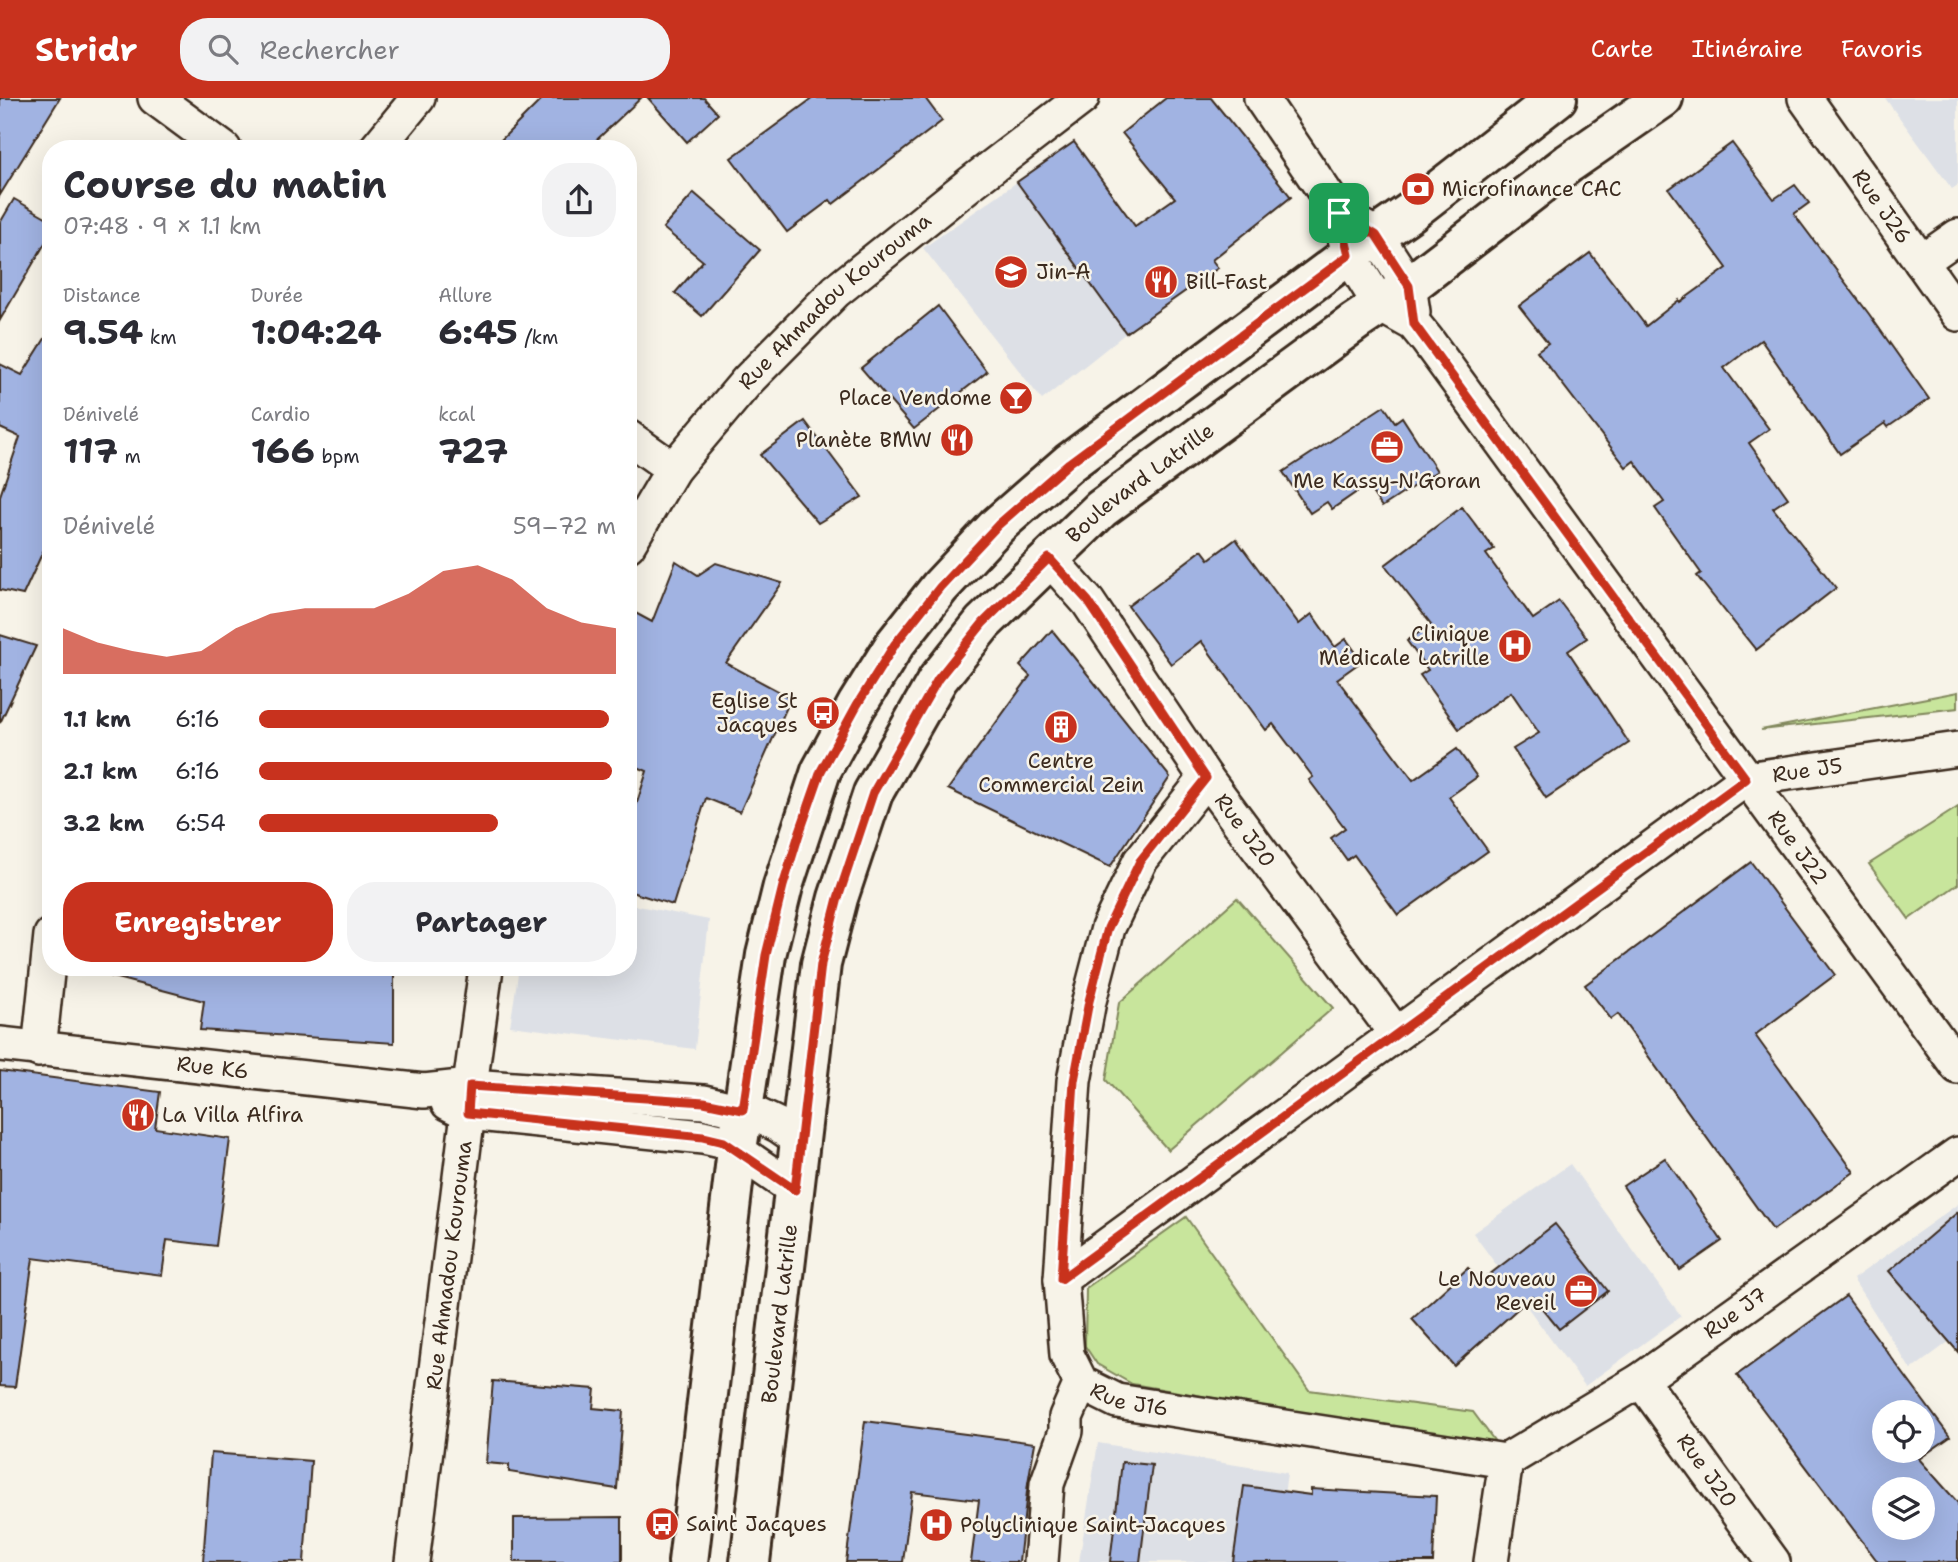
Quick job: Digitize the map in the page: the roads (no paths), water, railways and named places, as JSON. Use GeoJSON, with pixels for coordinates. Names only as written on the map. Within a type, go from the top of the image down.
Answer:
{"type":"FeatureCollection","features":[{"type":"Feature","properties":{"kind":"main road"},"geometry":{"type":"LineString","coordinates":[[688,1562],[737,1150],[766,955],[783,886],[821,771],[857,705],[895,644],[940,587],[998,525],[1069,463],[1362,245],[1412,211],[1557,98]]}},
{"type":"Feature","properties":{"kind":"main road","name":"Boulevard Latrille"},"geometry":{"type":"LineString","coordinates":[[750,1562],[821,964],[838,898],[873,793],[938,679],[983,623],[1101,509],[1354,322],[1395,296],[1570,163],[1663,98]]}},
{"type":"Feature","properties":{"kind":"street"},"geometry":{"type":"LineString","coordinates":[[155,98],[213,140]]}},
{"type":"Feature","properties":{"kind":"street"},"geometry":{"type":"LineString","coordinates":[[383,140],[418,98]]}},
{"type":"Feature","properties":{"kind":"street","name":"Rue Ahmadou Kourouma"},"geometry":{"type":"LineString","coordinates":[[637,530],[673,469],[748,380],[836,291],[1082,98]]}},
{"type":"Feature","properties":{"kind":"street","name":"Rue J22"},"geometry":{"type":"LineString","coordinates":[[1261,98],[1414,324],[1958,1067]]}},
{"type":"Feature","properties":{"kind":"street","name":"Rue J26"},"geometry":{"type":"LineString","coordinates":[[1805,98],[1958,314]]}},
{"type":"Feature","properties":{"kind":"street"},"geometry":{"type":"LineString","coordinates":[[1922,262],[1958,236]]}},
{"type":"Feature","properties":{"kind":"street"},"geometry":{"type":"LineString","coordinates":[[637,443],[673,469]]}},
{"type":"Feature","properties":{"kind":"street","name":"Rue J20"},"geometry":{"type":"LineString","coordinates":[[1049,558],[1088,601],[1206,778],[1395,1034]]}},
{"type":"Feature","properties":{"kind":"street","name":"Rue J5"},"geometry":{"type":"LineString","coordinates":[[1061,1279],[1746,779],[1958,749]]}},
{"type":"Feature","properties":{"kind":"street","name":"Rue J16"},"geometry":{"type":"LineString","coordinates":[[1206,778],[1140,861],[1108,928],[1089,1001],[1074,1081],[1061,1279],[1067,1355],[1081,1383],[1117,1401],[1506,1461]]}},
{"type":"Feature","properties":{"kind":"street"},"geometry":{"type":"LineString","coordinates":[[39,1049],[47,976]]}},
{"type":"Feature","properties":{"kind":"street","name":"Rue Ahmadou Kourouma"},"geometry":{"type":"LineString","coordinates":[[412,1562],[485,976]]}},
{"type":"Feature","properties":{"kind":"street","name":"Rue K6"},"geometry":{"type":"LineString","coordinates":[[0,1044],[424,1091],[703,1137],[724,1142],[795,1190]]}},
{"type":"Feature","properties":{"kind":"street","name":"Rue K6"},"geometry":{"type":"LineString","coordinates":[[469,1100],[704,1102],[743,1110],[778,1125],[801,1141]]}},
{"type":"Feature","properties":{"kind":"street","name":"Rue J7"},"geometry":{"type":"LineString","coordinates":[[1506,1461],[1641,1380],[1958,1154]]}},
{"type":"Feature","properties":{"kind":"street","name":"Rue J20"},"geometry":{"type":"LineString","coordinates":[[1641,1380],[1773,1562]]}},
{"type":"Feature","properties":{"kind":"street"},"geometry":{"type":"LineString","coordinates":[[1041,1562],[1047,1484],[1066,1432],[1066,1417],[1081,1383]]}},
{"type":"Feature","properties":{"kind":"street"},"geometry":{"type":"LineString","coordinates":[[1491,1562],[1506,1461]]}},
{"type":"Feature","properties":{"kind":"place","name":"Microfinance CAC"},"geometry":{"type":"Point","coordinates":[1418,189]}},
{"type":"Feature","properties":{"kind":"place","name":"Jin-A"},"geometry":{"type":"Point","coordinates":[1011,272]}},
{"type":"Feature","properties":{"kind":"place","name":"Bill-Fast"},"geometry":{"type":"Point","coordinates":[1161,282]}},
{"type":"Feature","properties":{"kind":"place","name":"Place Vendome"},"geometry":{"type":"Point","coordinates":[1016,398]}},
{"type":"Feature","properties":{"kind":"place","name":"Planète BMW"},"geometry":{"type":"Point","coordinates":[957,440]}},
{"type":"Feature","properties":{"kind":"place","name":"Me Kassy-N'Goran"},"geometry":{"type":"Point","coordinates":[1387,447]}},
{"type":"Feature","properties":{"kind":"place","name":"Clinique Médicale Latrille"},"geometry":{"type":"Point","coordinates":[1515,646]}},
{"type":"Feature","properties":{"kind":"place","name":"Eglise St Jacques"},"geometry":{"type":"Point","coordinates":[823,713]}},
{"type":"Feature","properties":{"kind":"place","name":"Centre Commercial Zein"},"geometry":{"type":"Point","coordinates":[1061,727]}},
{"type":"Feature","properties":{"kind":"place","name":"La Villa Alfira"},"geometry":{"type":"Point","coordinates":[138,1115]}},
{"type":"Feature","properties":{"kind":"place","name":"Le Nouveau Reveil"},"geometry":{"type":"Point","coordinates":[1581,1291]}},
{"type":"Feature","properties":{"kind":"place","name":"Saint Jacques"},"geometry":{"type":"Point","coordinates":[662,1524]}},
{"type":"Feature","properties":{"kind":"place","name":"Polyclinique Saint-Jacques"},"geometry":{"type":"Point","coordinates":[936,1525]}}]}
